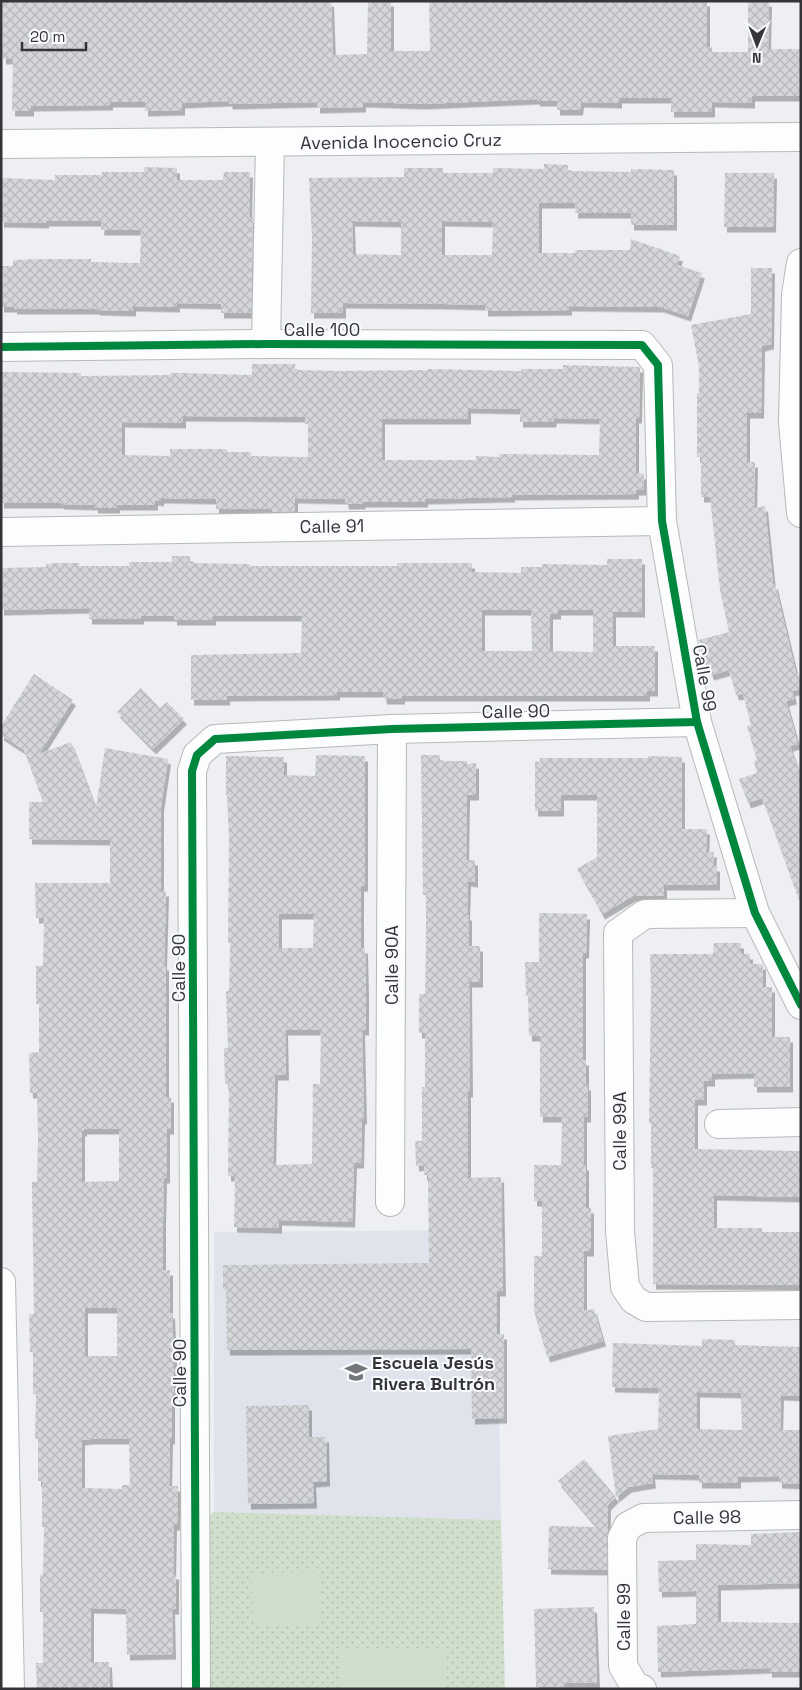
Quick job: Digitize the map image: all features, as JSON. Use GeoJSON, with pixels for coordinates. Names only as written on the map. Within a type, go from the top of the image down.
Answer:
{"type":"FeatureCollection","features":[{"type":"Feature","properties":{"kind":"street","name":"Avenida Inocencio Cruz"},"geometry":{"type":"LineString","coordinates":[[1,144],[801,137]]}},
{"type":"Feature","properties":{"kind":"street","name":"Calle 100"},"geometry":{"type":"LineString","coordinates":[[266,344],[270,143]]}},
{"type":"Feature","properties":{"kind":"street"},"geometry":{"type":"LineString","coordinates":[[801,263],[796,295],[793,422],[801,513]]}},
{"type":"Feature","properties":{"kind":"street","name":"Calle 100"},"geometry":{"type":"LineString","coordinates":[[1,347],[266,344],[642,345]]}},
{"type":"Feature","properties":{"kind":"street","name":"Calle 99"},"geometry":{"type":"LineString","coordinates":[[642,345],[658,365],[662,521],[697,722],[755,913],[801,1005]]}},
{"type":"Feature","properties":{"kind":"street","name":"Calle 91"},"geometry":{"type":"LineString","coordinates":[[1,532],[662,521]]}},
{"type":"Feature","properties":{"kind":"street","name":"Calle 90"},"geometry":{"type":"LineString","coordinates":[[196,1689],[192,771],[197,755],[215,739],[392,728],[697,722]]}},
{"type":"Feature","properties":{"kind":"street","name":"Calle 90A"},"geometry":{"type":"LineString","coordinates":[[390,1202],[392,728]]}},
{"type":"Feature","properties":{"kind":"street","name":"Calle 99A"},"geometry":{"type":"LineString","coordinates":[[755,913],[645,914],[618,933],[620,1231],[625,1287],[634,1300],[646,1308],[801,1305]]}},
{"type":"Feature","properties":{"kind":"street"},"geometry":{"type":"LineString","coordinates":[[719,1124],[801,1122]]}},
{"type":"Feature","properties":{"kind":"street"},"geometry":{"type":"LineString","coordinates":[[1,1282],[10,1689]]}},
{"type":"Feature","properties":{"kind":"street","name":"Calle 98"},"geometry":{"type":"LineString","coordinates":[[622,1538],[628,1526],[643,1518],[801,1515]]}},
{"type":"Feature","properties":{"kind":"street","name":"Calle 99"},"geometry":{"type":"LineString","coordinates":[[622,1538],[623,1666],[634,1685],[642,1689]]}},
{"type":"Feature","properties":{"kind":"shaded area","name":"Escuela Jesús Rivera Bultrón"},"geometry":{"type":"Polygon","coordinates":[[[496,1230],[501,1520],[214,1512],[214,1232],[496,1230]]]}},
{"type":"Feature","properties":{"kind":"green space"},"geometry":{"type":"Polygon","coordinates":[[[214,1512],[501,1520],[505,1689],[207,1689],[206,1518],[214,1512]]]}},
{"type":"Feature","properties":{"kind":"green space"},"geometry":{"type":"Polygon","coordinates":[[[320,1572],[320,1623],[253,1625],[252,1573],[320,1572]]]}},
{"type":"Feature","properties":{"kind":"green space"},"geometry":{"type":"Polygon","coordinates":[[[445,1648],[446,1689],[340,1689],[339,1649],[445,1648]]]}},
{"type":"Feature","properties":{"kind":"building"},"geometry":{"type":"Polygon","coordinates":[[[3,1],[331,1],[333,55],[367,54],[368,1],[391,1],[391,51],[430,51],[429,1],[707,1],[707,47],[712,47],[712,52],[748,52],[748,1],[769,1],[768,49],[801,49],[801,89],[799,96],[752,96],[752,103],[712,102],[712,112],[671,112],[671,98],[619,98],[619,103],[581,102],[580,110],[557,110],[557,101],[537,101],[537,99],[423,104],[363,102],[363,107],[317,108],[317,102],[230,104],[229,101],[182,103],[182,110],[145,111],[145,102],[110,102],[110,105],[31,106],[31,111],[12,111],[13,59],[3,59],[3,1]]]}},
{"type":"Feature","properties":{"kind":"building"},"geometry":{"type":"Polygon","coordinates":[[[544,164],[568,165],[568,171],[631,172],[631,169],[674,170],[674,225],[631,225],[631,213],[575,213],[576,203],[539,203],[539,253],[575,253],[575,250],[630,250],[631,239],[680,256],[677,265],[702,273],[688,316],[661,307],[569,306],[569,310],[485,311],[485,305],[343,303],[343,313],[311,313],[312,238],[309,178],[404,177],[404,168],[443,168],[443,173],[493,173],[493,168],[544,169],[544,164]],[[352,221],[353,254],[401,255],[401,222],[352,221]],[[442,221],[442,255],[492,255],[493,222],[442,221]]]}},
{"type":"Feature","properties":{"kind":"building"},"geometry":{"type":"Polygon","coordinates":[[[144,167],[177,168],[177,180],[223,180],[224,172],[250,172],[249,217],[253,217],[251,313],[221,313],[221,304],[177,303],[177,307],[133,306],[133,311],[14,309],[14,307],[1,307],[1,266],[13,266],[13,260],[41,259],[91,259],[91,262],[140,263],[141,230],[101,230],[102,221],[1,222],[1,178],[55,180],[55,175],[102,175],[102,172],[144,172],[144,167]]]}},
{"type":"Feature","properties":{"kind":"building"},"geometry":{"type":"Polygon","coordinates":[[[725,173],[774,173],[773,227],[724,227],[725,173]]]}},
{"type":"Feature","properties":{"kind":"building"},"geometry":{"type":"Polygon","coordinates":[[[751,268],[772,268],[771,344],[762,346],[761,413],[747,413],[747,462],[755,462],[754,508],[765,506],[773,584],[775,584],[796,673],[801,685],[801,689],[792,691],[794,699],[786,701],[798,744],[790,746],[801,778],[801,900],[799,900],[762,798],[748,803],[739,779],[757,773],[754,761],[757,760],[747,726],[751,725],[743,694],[736,695],[729,670],[711,675],[706,660],[703,661],[699,640],[729,632],[720,590],[710,497],[701,497],[701,457],[697,457],[699,366],[691,325],[751,314],[751,268]]]}},
{"type":"Feature","properties":{"kind":"building"},"geometry":{"type":"Polygon","coordinates":[[[252,364],[295,364],[295,370],[339,371],[428,369],[521,371],[521,369],[563,369],[563,365],[640,367],[639,418],[636,418],[636,473],[644,474],[643,490],[636,490],[636,494],[512,495],[512,497],[425,499],[425,502],[363,502],[362,504],[346,504],[345,499],[295,498],[295,511],[272,512],[272,509],[216,509],[216,499],[161,498],[161,501],[155,500],[155,505],[117,505],[117,508],[95,508],[95,505],[61,503],[1,503],[1,372],[81,373],[81,376],[170,375],[170,373],[252,375],[252,364]],[[468,408],[468,419],[382,419],[382,460],[476,460],[476,456],[499,457],[499,454],[599,455],[600,419],[554,418],[553,422],[520,422],[520,409],[468,408]],[[183,416],[183,423],[122,422],[122,455],[170,456],[170,449],[227,449],[227,452],[251,452],[251,456],[308,457],[308,424],[305,424],[305,417],[183,416]]]}},
{"type":"Feature","properties":{"kind":"building"},"geometry":{"type":"Polygon","coordinates":[[[172,556],[190,556],[190,563],[250,564],[250,566],[397,566],[397,563],[472,563],[472,572],[521,573],[521,567],[542,567],[542,564],[607,565],[607,559],[642,559],[642,612],[613,612],[613,646],[655,646],[655,691],[647,691],[647,696],[402,696],[402,699],[384,699],[383,692],[337,692],[337,695],[227,696],[227,700],[191,700],[191,655],[301,653],[302,616],[213,616],[213,620],[174,620],[174,616],[141,616],[141,619],[89,619],[89,608],[1,610],[1,568],[46,567],[46,564],[56,563],[79,563],[79,566],[129,566],[129,562],[172,562],[172,556]],[[482,610],[482,651],[532,651],[531,610],[482,610]],[[558,610],[558,614],[550,614],[550,651],[593,652],[593,610],[558,610]]]}},
{"type":"Feature","properties":{"kind":"building"},"geometry":{"type":"Polygon","coordinates":[[[34,674],[73,700],[39,754],[71,742],[96,808],[105,748],[168,759],[161,806],[161,891],[166,891],[164,965],[166,965],[166,1097],[171,1097],[171,1129],[167,1129],[167,1178],[164,1178],[163,1270],[170,1270],[170,1313],[172,1313],[174,1358],[169,1486],[178,1486],[177,1525],[174,1525],[173,1574],[176,1574],[176,1609],[172,1609],[173,1654],[127,1655],[126,1609],[91,1608],[91,1662],[109,1662],[110,1689],[37,1689],[36,1663],[43,1663],[43,1612],[40,1612],[40,1575],[43,1575],[44,1527],[42,1527],[42,1481],[38,1481],[38,1439],[35,1439],[36,1394],[33,1394],[33,1352],[30,1352],[29,1314],[34,1314],[32,1182],[37,1182],[38,1139],[37,1093],[30,1093],[29,1053],[39,1052],[39,1004],[36,1004],[36,966],[43,966],[44,918],[36,918],[35,883],[110,883],[110,840],[29,839],[29,802],[43,802],[24,750],[1,735],[1,726],[34,674]],[[84,1129],[82,1131],[82,1182],[119,1181],[119,1129],[84,1129]],[[85,1308],[85,1356],[117,1356],[117,1308],[85,1308]],[[129,1439],[82,1440],[82,1488],[122,1489],[122,1485],[130,1485],[129,1439]]]}},
{"type":"Feature","properties":{"kind":"building"},"geometry":{"type":"Polygon","coordinates":[[[141,688],[160,708],[167,702],[184,719],[153,749],[117,712],[141,688]]]}},
{"type":"Feature","properties":{"kind":"building"},"geometry":{"type":"Polygon","coordinates":[[[316,755],[365,756],[365,886],[361,886],[361,948],[365,948],[366,991],[366,1030],[362,1030],[364,1119],[362,1119],[361,1163],[354,1163],[352,1222],[279,1220],[279,1228],[234,1227],[235,1176],[228,1176],[229,1083],[225,1084],[224,1048],[228,1048],[226,991],[229,991],[230,943],[228,943],[229,839],[226,756],[284,757],[284,775],[315,776],[316,755]],[[279,914],[279,948],[313,948],[314,914],[279,914]],[[285,1030],[286,1075],[275,1075],[273,1165],[312,1164],[313,1084],[320,1084],[321,1030],[285,1030]]]}},
{"type":"Feature","properties":{"kind":"building"},"geometry":{"type":"Polygon","coordinates":[[[421,755],[440,755],[440,761],[476,763],[476,795],[467,795],[466,860],[475,860],[475,882],[468,881],[467,915],[469,915],[469,946],[480,946],[480,982],[469,982],[470,1092],[468,1092],[468,1178],[501,1177],[503,1291],[497,1291],[497,1334],[504,1334],[504,1418],[472,1419],[471,1349],[227,1350],[226,1290],[223,1290],[223,1265],[429,1263],[428,1175],[424,1175],[424,1165],[416,1166],[415,1141],[422,1141],[422,1087],[425,1087],[425,1033],[419,1033],[419,994],[425,994],[426,946],[426,895],[423,895],[421,755]]]}},
{"type":"Feature","properties":{"kind":"building"},"geometry":{"type":"Polygon","coordinates":[[[648,756],[682,757],[682,829],[707,829],[706,852],[714,852],[713,866],[717,866],[717,885],[664,885],[664,896],[633,896],[602,914],[577,869],[597,857],[597,795],[561,795],[561,811],[535,811],[535,761],[540,762],[540,758],[648,758],[648,756]]]}},
{"type":"Feature","properties":{"kind":"building"},"geometry":{"type":"Polygon","coordinates":[[[539,913],[587,914],[586,953],[583,953],[583,1060],[586,1060],[586,1085],[588,1085],[588,1117],[584,1117],[584,1165],[586,1165],[586,1208],[591,1208],[591,1251],[584,1251],[584,1311],[594,1309],[603,1341],[547,1357],[534,1311],[534,1256],[542,1256],[542,1201],[534,1201],[534,1165],[561,1165],[562,1117],[540,1117],[540,1036],[529,1036],[525,962],[539,962],[539,913]]]}},
{"type":"Feature","properties":{"kind":"building"},"geometry":{"type":"Polygon","coordinates":[[[714,943],[741,943],[741,954],[750,954],[750,964],[763,964],[763,987],[772,987],[772,1037],[790,1037],[790,1087],[754,1087],[754,1073],[712,1074],[712,1081],[704,1081],[704,1100],[695,1100],[695,1149],[801,1151],[801,1197],[714,1195],[714,1228],[762,1228],[762,1232],[801,1232],[801,1278],[799,1278],[799,1285],[653,1284],[653,1168],[651,1168],[651,1123],[649,1123],[650,954],[713,954],[714,943]]]}},
{"type":"Feature","properties":{"kind":"building"},"geometry":{"type":"Polygon","coordinates":[[[702,1339],[735,1340],[735,1345],[801,1347],[801,1396],[781,1395],[780,1430],[801,1430],[801,1484],[779,1483],[779,1476],[738,1477],[738,1483],[699,1483],[699,1475],[652,1474],[653,1483],[629,1487],[616,1497],[608,1436],[658,1429],[659,1388],[612,1387],[613,1343],[702,1346],[702,1339]],[[697,1392],[697,1429],[742,1430],[741,1393],[697,1392]]]}},
{"type":"Feature","properties":{"kind":"building"},"geometry":{"type":"Polygon","coordinates":[[[309,1405],[309,1437],[326,1437],[327,1481],[313,1482],[314,1503],[248,1504],[246,1406],[309,1405]]]}},
{"type":"Feature","properties":{"kind":"building"},"geometry":{"type":"Polygon","coordinates":[[[584,1459],[616,1497],[608,1505],[607,1570],[548,1569],[549,1526],[597,1527],[558,1481],[584,1459]]]}},
{"type":"Feature","properties":{"kind":"building"},"geometry":{"type":"Polygon","coordinates":[[[801,1532],[801,1583],[718,1585],[718,1622],[801,1623],[801,1672],[769,1672],[769,1668],[658,1672],[657,1626],[696,1624],[696,1591],[659,1592],[658,1561],[696,1560],[696,1544],[751,1545],[751,1534],[801,1532]]]}},
{"type":"Feature","properties":{"kind":"building"},"geometry":{"type":"Polygon","coordinates":[[[594,1607],[597,1683],[565,1683],[565,1686],[536,1687],[534,1609],[594,1607]]]}},
{"type":"Feature","properties":{"kind":"cycle path"},"geometry":{"type":"LineString","coordinates":[[1,347],[266,344],[642,345],[658,365],[662,521],[697,722],[755,913],[801,1005]]}},
{"type":"Feature","properties":{"kind":"cycle path"},"geometry":{"type":"LineString","coordinates":[[196,1689],[192,771],[197,755],[215,739],[392,729],[697,722]]}},
{"type":"Feature","properties":{"kind":"place","name":"Escuela Jesús Rivera Bultrón"},"geometry":{"type":"Point","coordinates":[356,1372]}}]}
